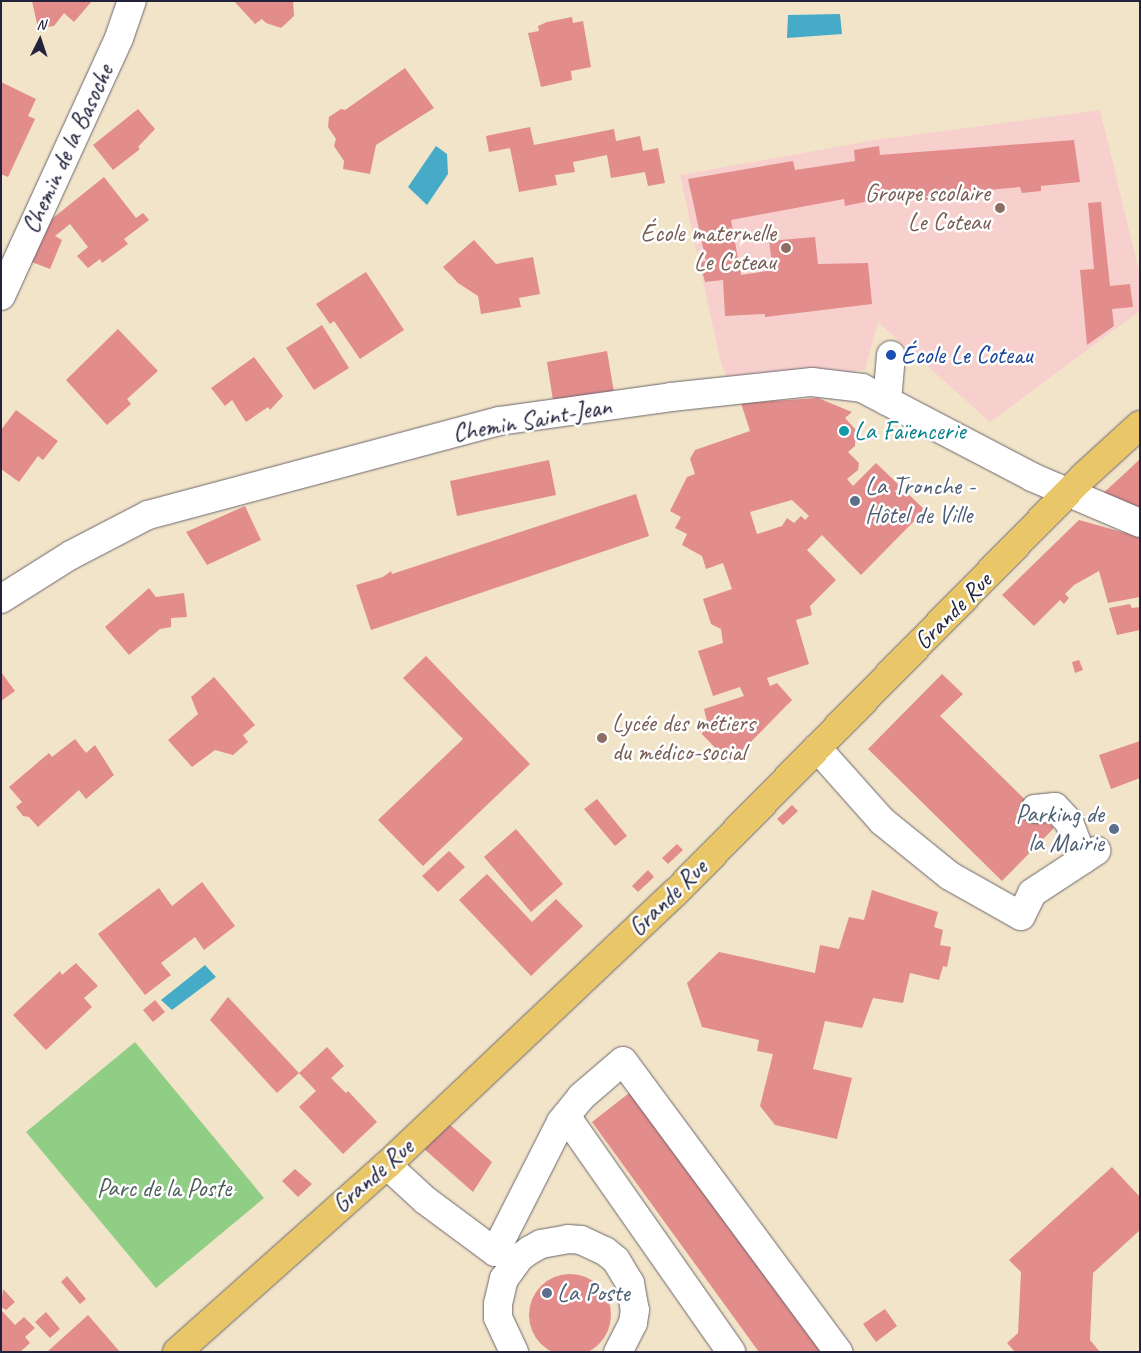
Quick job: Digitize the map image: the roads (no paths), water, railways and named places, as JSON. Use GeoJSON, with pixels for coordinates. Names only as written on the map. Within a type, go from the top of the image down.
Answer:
{"type":"FeatureCollection","features":[{"type":"Feature","properties":{"kind":"main road","name":"Grande Rue"},"geometry":{"type":"LineString","coordinates":[[177,1352],[388,1165],[675,894],[1068,493],[1140,425]]}},
{"type":"Feature","properties":{"kind":"street","name":"Chemin de la Basoche"},"geometry":{"type":"LineString","coordinates":[[1,296],[119,38],[132,1]]}},
{"type":"Feature","properties":{"kind":"street"},"geometry":{"type":"LineString","coordinates":[[887,401],[891,355]]}},
{"type":"Feature","properties":{"kind":"street","name":"Chemin Saint-Jean"},"geometry":{"type":"LineString","coordinates":[[1,599],[71,555],[148,515],[499,421],[671,397],[812,382],[862,388],[1068,493],[1140,523]]}},
{"type":"Feature","properties":{"kind":"street"},"geometry":{"type":"LineString","coordinates":[[817,748],[882,821],[950,876],[1021,916],[1032,892],[1089,855],[1069,822],[1055,807],[1035,809]]}},
{"type":"Feature","properties":{"kind":"street"},"geometry":{"type":"LineString","coordinates":[[514,1352],[502,1330],[498,1304],[507,1255],[566,1116],[581,1097],[623,1061],[838,1352]]}},
{"type":"Feature","properties":{"kind":"street"},"geometry":{"type":"LineString","coordinates":[[566,1116],[731,1352]]}},
{"type":"Feature","properties":{"kind":"street"},"geometry":{"type":"LineString","coordinates":[[388,1165],[425,1200],[507,1255]]}},
{"type":"Feature","properties":{"kind":"street"},"geometry":{"type":"LineString","coordinates":[[507,1255],[541,1244],[568,1239],[594,1245],[616,1260],[630,1283],[635,1310],[628,1337],[618,1352]]}},
{"type":"Feature","properties":{"kind":"water"},"geometry":{"type":"Polygon","coordinates":[[[840,14],[842,34],[787,38],[788,15],[840,14]]]}},
{"type":"Feature","properties":{"kind":"water"},"geometry":{"type":"Polygon","coordinates":[[[436,146],[447,154],[448,174],[427,205],[408,187],[436,146]]]}},
{"type":"Feature","properties":{"kind":"water"},"geometry":{"type":"Polygon","coordinates":[[[205,965],[216,977],[172,1010],[161,1000],[205,965]]]}},
{"type":"Feature","properties":{"kind":"place","name":"Groupe scolaire Le Coteau"},"geometry":{"type":"Point","coordinates":[1000,208]}},
{"type":"Feature","properties":{"kind":"place","name":"École maternelle Le Coteau"},"geometry":{"type":"Point","coordinates":[786,248]}},
{"type":"Feature","properties":{"kind":"place","name":"École Le Coteau"},"geometry":{"type":"Point","coordinates":[891,355]}},
{"type":"Feature","properties":{"kind":"place","name":"La Faïencerie"},"geometry":{"type":"Point","coordinates":[844,431]}},
{"type":"Feature","properties":{"kind":"place","name":"La Tronche - Hôtel de Ville"},"geometry":{"type":"Point","coordinates":[855,501]}},
{"type":"Feature","properties":{"kind":"place","name":"Lycée des métiers du médico-social"},"geometry":{"type":"Point","coordinates":[602,738]}},
{"type":"Feature","properties":{"kind":"place","name":"Parking de la Mairie"},"geometry":{"type":"Point","coordinates":[1114,829]}},
{"type":"Feature","properties":{"kind":"place","name":"La Poste"},"geometry":{"type":"Point","coordinates":[547,1293]}},
{"type":"Feature","properties":{"kind":"park label","name":"Parc de la Poste"},"geometry":{"type":"Point","coordinates":[164,1188]}}]}
